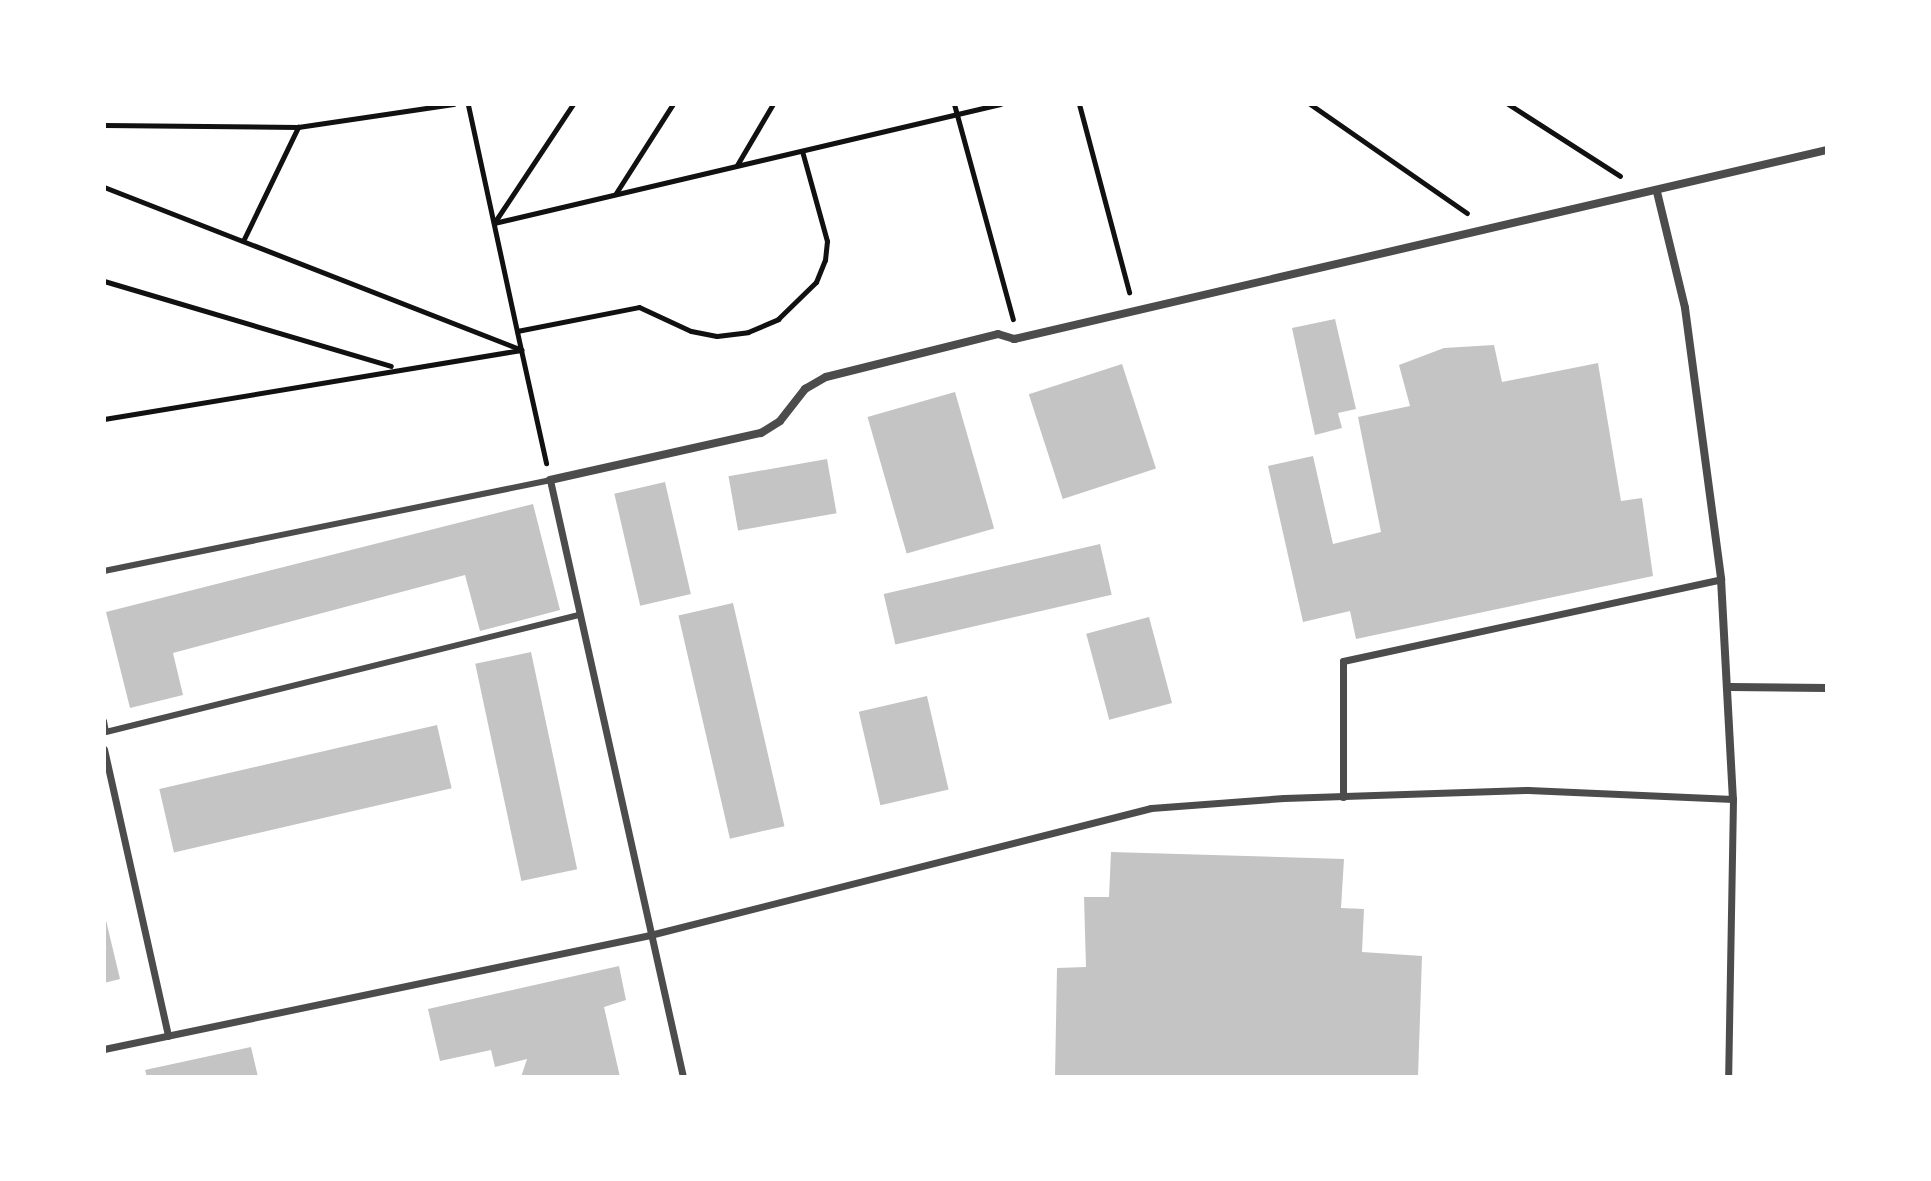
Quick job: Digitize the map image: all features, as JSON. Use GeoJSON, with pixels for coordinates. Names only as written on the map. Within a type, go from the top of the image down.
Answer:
{"type":"FeatureCollection","features":[{"type":"Feature","properties":{"kind":"street"},"geometry":{"type":"LineString","coordinates":[[683,1077],[550,480],[761,433],[780,421],[805,389],[826,377],[998,334],[1014,339],[1657,192],[1827,150]]}},
{"type":"Feature","properties":{"kind":"street"},"geometry":{"type":"LineString","coordinates":[[1657,192],[1685,308],[1721,579],[1730,687],[1733,799],[1728,1077]]}},
{"type":"Feature","properties":{"kind":"street"},"geometry":{"type":"LineString","coordinates":[[1343,797],[1343,661],[1721,579]]}},
{"type":"Feature","properties":{"kind":"street"},"geometry":{"type":"LineString","coordinates":[[1730,687],[1827,688]]}},
{"type":"Feature","properties":{"kind":"street"},"geometry":{"type":"LineString","coordinates":[[104,749],[168,1036]]}},
{"type":"Feature","properties":{"kind":"street"},"geometry":{"type":"LineString","coordinates":[[104,1049],[650,935],[1151,808],[1528,790],[1733,799]]}},
{"type":"Feature","properties":{"kind":"lane"},"geometry":{"type":"LineString","coordinates":[[104,571],[550,480]]}},
{"type":"Feature","properties":{"kind":"lane"},"geometry":{"type":"LineString","coordinates":[[104,721],[106,732],[578,615]]}},
{"type":"Feature","properties":{"kind":"path"},"geometry":{"type":"LineString","coordinates":[[104,125],[298,127],[453,104]]}},
{"type":"Feature","properties":{"kind":"path"},"geometry":{"type":"LineString","coordinates":[[468,104],[550,480]]}},
{"type":"Feature","properties":{"kind":"path"},"geometry":{"type":"LineString","coordinates":[[494,223],[573,104]]}},
{"type":"Feature","properties":{"kind":"path"},"geometry":{"type":"LineString","coordinates":[[616,193],[673,104]]}},
{"type":"Feature","properties":{"kind":"path"},"geometry":{"type":"LineString","coordinates":[[737,166],[773,104]]}},
{"type":"Feature","properties":{"kind":"path"},"geometry":{"type":"LineString","coordinates":[[954,104],[1013,320]]}},
{"type":"Feature","properties":{"kind":"path"},"geometry":{"type":"LineString","coordinates":[[494,223],[957,117],[1000,104]]}},
{"type":"Feature","properties":{"kind":"path"},"geometry":{"type":"LineString","coordinates":[[1079,104],[1129,293]]}},
{"type":"Feature","properties":{"kind":"path"},"geometry":{"type":"LineString","coordinates":[[1310,104],[1467,213]]}},
{"type":"Feature","properties":{"kind":"path"},"geometry":{"type":"LineString","coordinates":[[1508,104],[1620,176]]}},
{"type":"Feature","properties":{"kind":"path"},"geometry":{"type":"LineString","coordinates":[[243,241],[298,127]]}},
{"type":"Feature","properties":{"kind":"path"},"geometry":{"type":"LineString","coordinates":[[517,331],[639,307],[691,331],[717,336],[748,332],[778,319],[816,282],[825,260],[827,241],[802,151]]}},
{"type":"Feature","properties":{"kind":"path"},"geometry":{"type":"LineString","coordinates":[[104,187],[521,350]]}},
{"type":"Feature","properties":{"kind":"path"},"geometry":{"type":"LineString","coordinates":[[104,281],[395,368]]}},
{"type":"Feature","properties":{"kind":"path"},"geometry":{"type":"LineString","coordinates":[[104,419],[395,368],[521,350]]}},
{"type":"Feature","properties":{"kind":"building"},"geometry":{"type":"Polygon","coordinates":[[[1335,319],[1356,409],[1338,413],[1342,428],[1315,435],[1292,328],[1335,319]]]}},
{"type":"Feature","properties":{"kind":"building"},"geometry":{"type":"Polygon","coordinates":[[[1494,345],[1502,382],[1598,363],[1621,501],[1642,498],[1653,576],[1356,639],[1350,611],[1303,622],[1268,466],[1313,456],[1333,544],[1381,532],[1358,417],[1410,406],[1399,365],[1444,348],[1494,345]]]}},
{"type":"Feature","properties":{"kind":"building"},"geometry":{"type":"Polygon","coordinates":[[[1122,364],[1156,469],[1063,499],[1029,394],[1122,364]]]}},
{"type":"Feature","properties":{"kind":"building"},"geometry":{"type":"Polygon","coordinates":[[[955,392],[994,528],[907,554],[868,417],[955,392]]]}},
{"type":"Feature","properties":{"kind":"building"},"geometry":{"type":"Polygon","coordinates":[[[827,459],[837,513],[738,531],[729,476],[827,459]]]}},
{"type":"Feature","properties":{"kind":"building"},"geometry":{"type":"Polygon","coordinates":[[[665,482],[691,594],[640,606],[614,494],[665,482]]]}},
{"type":"Feature","properties":{"kind":"building"},"geometry":{"type":"Polygon","coordinates":[[[533,504],[560,610],[480,631],[465,575],[173,653],[183,695],[130,708],[106,612],[533,504]]]}},
{"type":"Feature","properties":{"kind":"building"},"geometry":{"type":"Polygon","coordinates":[[[1100,544],[1112,595],[895,645],[884,594],[1100,544]]]}},
{"type":"Feature","properties":{"kind":"building"},"geometry":{"type":"Polygon","coordinates":[[[733,603],[785,826],[730,839],[678,616],[733,603]]]}},
{"type":"Feature","properties":{"kind":"building"},"geometry":{"type":"Polygon","coordinates":[[[1149,617],[1172,703],[1109,720],[1086,634],[1149,617]]]}},
{"type":"Feature","properties":{"kind":"building"},"geometry":{"type":"Polygon","coordinates":[[[531,652],[577,869],[521,881],[475,664],[531,652]]]}},
{"type":"Feature","properties":{"kind":"building"},"geometry":{"type":"Polygon","coordinates":[[[927,696],[949,790],[880,805],[859,712],[927,696]]]}},
{"type":"Feature","properties":{"kind":"building"},"geometry":{"type":"Polygon","coordinates":[[[437,725],[452,788],[174,852],[159,789],[437,725]]]}},
{"type":"Feature","properties":{"kind":"building"},"geometry":{"type":"Polygon","coordinates":[[[1111,852],[1344,859],[1341,908],[1364,909],[1362,952],[1422,956],[1418,1077],[1055,1077],[1057,968],[1086,967],[1084,897],[1109,897],[1111,852]]]}},
{"type":"Feature","properties":{"kind":"building"},"geometry":{"type":"Polygon","coordinates":[[[104,912],[120,979],[104,983],[104,912]]]}},
{"type":"Feature","properties":{"kind":"building"},"geometry":{"type":"Polygon","coordinates":[[[619,966],[626,1000],[604,1007],[620,1077],[521,1077],[527,1059],[495,1067],[491,1050],[440,1061],[428,1009],[619,966]]]}},
{"type":"Feature","properties":{"kind":"building"},"geometry":{"type":"Polygon","coordinates":[[[251,1047],[258,1077],[147,1077],[145,1070],[251,1047]]]}}]}
